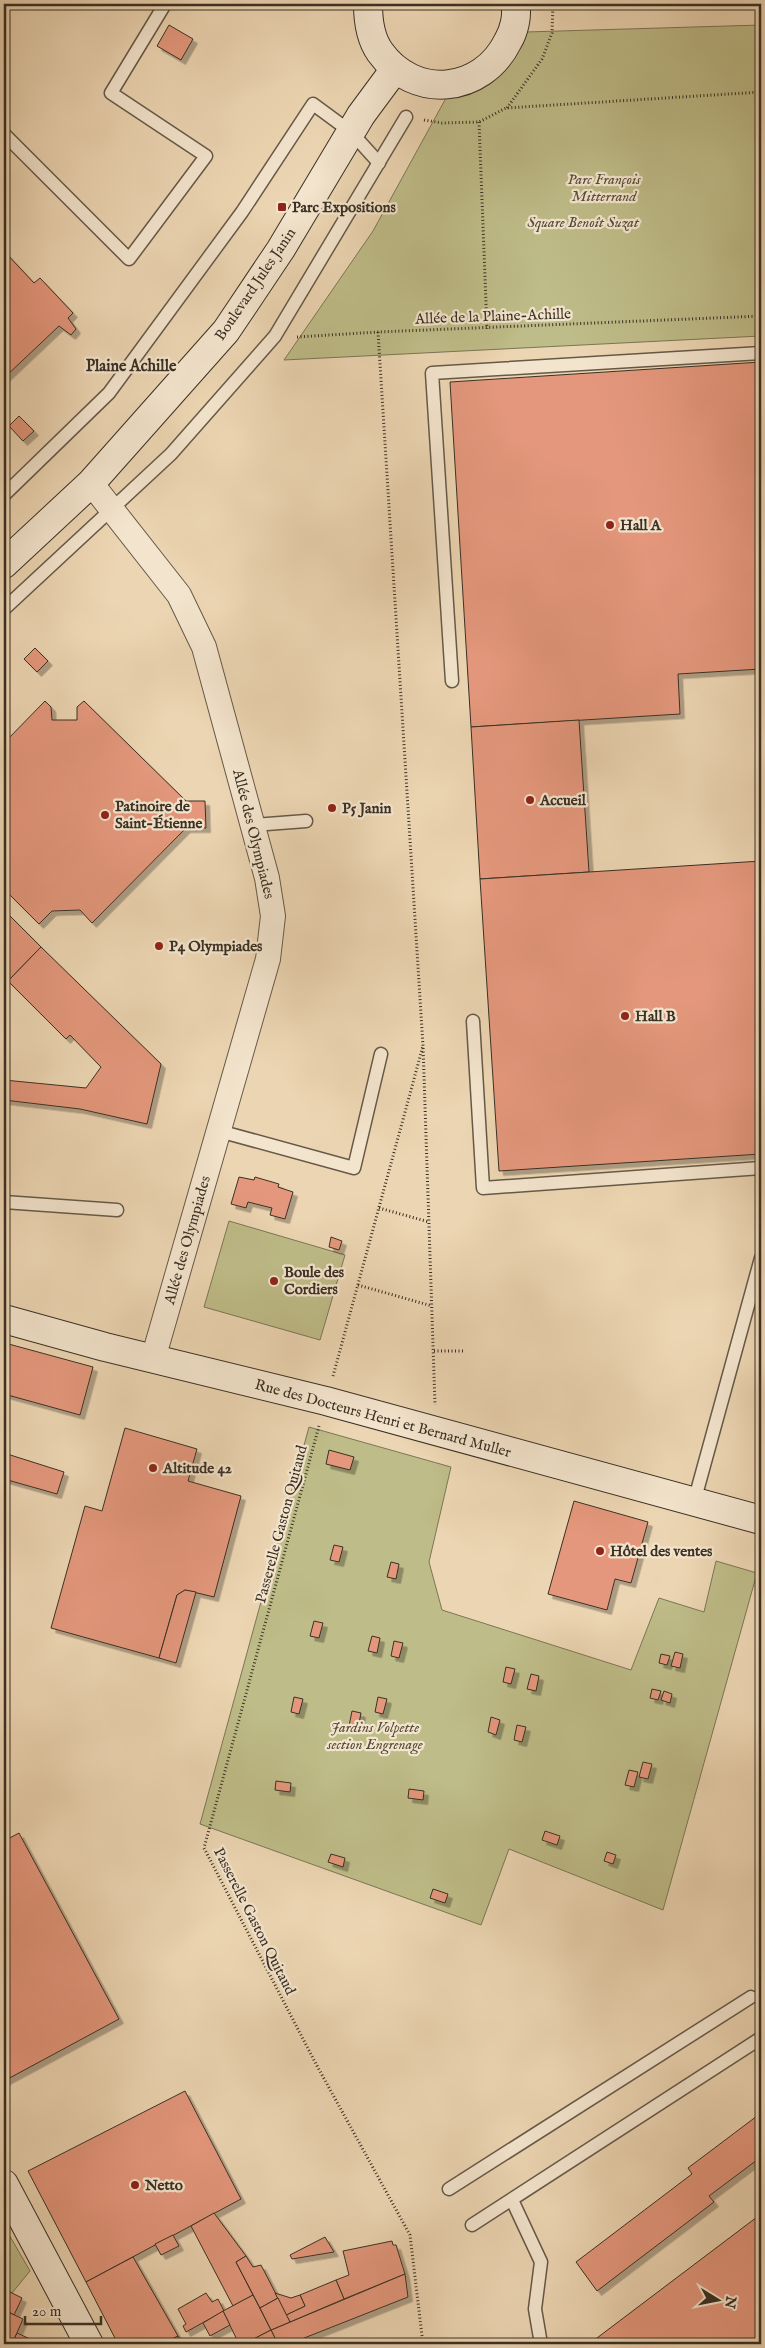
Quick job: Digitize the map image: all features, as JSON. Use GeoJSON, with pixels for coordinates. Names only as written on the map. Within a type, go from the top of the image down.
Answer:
{"type":"FeatureCollection","features":[{"type":"Feature","properties":{"kind":"main road"},"geometry":{"type":"LineString","coordinates":[[368,4],[370,28],[376,43],[379,50],[395,69],[416,80],[440,85],[464,82],[485,71],[502,54],[513,32],[515,4]]}},
{"type":"Feature","properties":{"kind":"main road","name":"Boulevard Jules Janin"},"geometry":{"type":"LineString","coordinates":[[4,564],[91,483],[226,331],[281,249],[351,132],[395,69]]}},
{"type":"Feature","properties":{"kind":"main road","name":"Rue des Docteurs Henri et Bernard Muller"},"geometry":{"type":"LineString","coordinates":[[4,1319],[153,1359],[326,1401],[761,1520]]}},
{"type":"Feature","properties":{"kind":"main road"},"geometry":{"type":"LineString","coordinates":[[4,2184],[89,2344]]}},
{"type":"Feature","properties":{"kind":"street","name":"Allée des Olympiades"},"geometry":{"type":"LineString","coordinates":[[91,483],[179,595],[204,647],[267,878],[272,916],[268,959],[153,1359]]}},
{"type":"Feature","properties":{"kind":"lane"},"geometry":{"type":"LineString","coordinates":[[4,134],[128,259],[206,156],[112,92],[165,4]]}},
{"type":"Feature","properties":{"kind":"lane"},"geometry":{"type":"LineString","coordinates":[[4,495],[109,393],[242,212],[313,104],[351,132],[379,164]]}},
{"type":"Feature","properties":{"kind":"lane"},"geometry":{"type":"LineString","coordinates":[[4,610],[171,454],[275,336],[406,117]]}},
{"type":"Feature","properties":{"kind":"lane"},"geometry":{"type":"LineString","coordinates":[[452,680],[432,373],[761,353]]}},
{"type":"Feature","properties":{"kind":"lane"},"geometry":{"type":"LineString","coordinates":[[253,825],[306,821]]}},
{"type":"Feature","properties":{"kind":"lane"},"geometry":{"type":"LineString","coordinates":[[473,1021],[483,1188],[761,1168]]}},
{"type":"Feature","properties":{"kind":"lane"},"geometry":{"type":"LineString","coordinates":[[219,1131],[354,1168],[381,1054]]}},
{"type":"Feature","properties":{"kind":"lane"},"geometry":{"type":"LineString","coordinates":[[4,1202],[117,1210]]}},
{"type":"Feature","properties":{"kind":"lane"},"geometry":{"type":"LineString","coordinates":[[694,1502],[761,1258]]}},
{"type":"Feature","properties":{"kind":"lane"},"geometry":{"type":"LineString","coordinates":[[449,2189],[751,1996]]}},
{"type":"Feature","properties":{"kind":"lane"},"geometry":{"type":"LineString","coordinates":[[472,2225],[761,2038]]}},
{"type":"Feature","properties":{"kind":"lane"},"geometry":{"type":"LineString","coordinates":[[512,2200],[542,2262],[535,2309],[541,2344]]}},
{"type":"Feature","properties":{"kind":"path"},"geometry":{"type":"LineString","coordinates":[[506,108],[542,59],[552,33],[553,4]]}},
{"type":"Feature","properties":{"kind":"path"},"geometry":{"type":"LineString","coordinates":[[406,117],[442,123],[479,122],[506,108],[761,92]]}},
{"type":"Feature","properties":{"kind":"path"},"geometry":{"type":"LineString","coordinates":[[479,122],[487,328]]}},
{"type":"Feature","properties":{"kind":"path","name":"Allée de la Plaine-Achille"},"geometry":{"type":"LineString","coordinates":[[275,336],[286,338],[378,332],[761,316]]}},
{"type":"Feature","properties":{"kind":"path"},"geometry":{"type":"LineString","coordinates":[[378,332],[423,1046],[436,1431]]}},
{"type":"Feature","properties":{"kind":"path","name":"Passerelle Gaston Quitaud"},"geometry":{"type":"LineString","coordinates":[[423,1046],[204,1848],[316,2064],[410,2235],[423,2344]]}},
{"type":"Feature","properties":{"kind":"path"},"geometry":{"type":"LineString","coordinates":[[378,1208],[429,1222]]}},
{"type":"Feature","properties":{"kind":"path"},"geometry":{"type":"LineString","coordinates":[[358,1285],[432,1306]]}},
{"type":"Feature","properties":{"kind":"path"},"geometry":{"type":"LineString","coordinates":[[434,1351],[463,1351]]}},
{"type":"Feature","properties":{"kind":"green space","name":"Parc François Mitterrand"},"geometry":{"type":"Polygon","coordinates":[[[761,25],[761,336],[284,360],[373,231],[446,98],[526,32],[761,25]]]}},
{"type":"Feature","properties":{"kind":"green space","name":"Boule des Cordiers"},"geometry":{"type":"Polygon","coordinates":[[[229,1221],[345,1255],[320,1340],[204,1307],[229,1221]]]}},
{"type":"Feature","properties":{"kind":"green space","name":"Jardins Volpette section Engrenage"},"geometry":{"type":"Polygon","coordinates":[[[309,1427],[451,1467],[429,1562],[442,1610],[631,1670],[659,1598],[704,1612],[716,1561],[757,1573],[663,1910],[509,1849],[481,1925],[200,1824],[309,1427]]]}},
{"type":"Feature","properties":{"kind":"green space"},"geometry":{"type":"Polygon","coordinates":[[[4,2226],[30,2271],[12,2293],[4,2289],[4,2226]]]}},
{"type":"Feature","properties":{"kind":"building"},"geometry":{"type":"Polygon","coordinates":[[[169,25],[193,39],[181,60],[157,46],[169,25]]]}},
{"type":"Feature","properties":{"kind":"building"},"geometry":{"type":"Polygon","coordinates":[[[4,251],[34,283],[40,278],[73,313],[68,318],[76,329],[71,335],[59,326],[4,378],[4,251]]]}},
{"type":"Feature","properties":{"kind":"building","name":"Hall A"},"geometry":{"type":"Polygon","coordinates":[[[761,362],[761,669],[678,674],[680,714],[471,727],[450,382],[761,362]]]}},
{"type":"Feature","properties":{"kind":"building"},"geometry":{"type":"Polygon","coordinates":[[[19,416],[34,431],[23,441],[9,426],[19,416]]]}},
{"type":"Feature","properties":{"kind":"building"},"geometry":{"type":"Polygon","coordinates":[[[35,648],[48,661],[37,672],[24,659],[35,648]]]}},
{"type":"Feature","properties":{"kind":"building","name":"Patinoire de Saint-Étienne"},"geometry":{"type":"Polygon","coordinates":[[[45,701],[51,707],[52,720],[77,720],[77,707],[84,701],[186,801],[205,801],[206,828],[186,828],[92,923],[80,910],[52,911],[39,924],[4,889],[4,743],[45,701]]]}},
{"type":"Feature","properties":{"kind":"building","name":"Accueil"},"geometry":{"type":"Polygon","coordinates":[[[579,720],[589,872],[480,879],[471,727],[579,720]]]}},
{"type":"Feature","properties":{"kind":"building","name":"Hall B"},"geometry":{"type":"Polygon","coordinates":[[[761,861],[761,1154],[499,1171],[480,879],[761,861]]]}},
{"type":"Feature","properties":{"kind":"building"},"geometry":{"type":"Polygon","coordinates":[[[4,910],[41,947],[8,981],[4,977],[4,910]]]}},
{"type":"Feature","properties":{"kind":"building"},"geometry":{"type":"Polygon","coordinates":[[[41,947],[161,1064],[147,1124],[80,1109],[4,1100],[4,1080],[86,1088],[101,1067],[70,1035],[66,1039],[8,981],[41,947]]]}},
{"type":"Feature","properties":{"kind":"building"},"geometry":{"type":"Polygon","coordinates":[[[239,1177],[254,1180],[255,1177],[279,1184],[278,1187],[293,1192],[285,1219],[270,1215],[272,1208],[248,1202],[246,1208],[231,1204],[239,1177]]]}},
{"type":"Feature","properties":{"kind":"building"},"geometry":{"type":"Polygon","coordinates":[[[331,1237],[342,1241],[339,1250],[329,1247],[331,1237]]]}},
{"type":"Feature","properties":{"kind":"building"},"geometry":{"type":"Polygon","coordinates":[[[5,1343],[93,1367],[80,1415],[4,1394],[5,1343]]]}},
{"type":"Feature","properties":{"kind":"building"},"geometry":{"type":"Polygon","coordinates":[[[125,1428],[197,1449],[188,1481],[241,1496],[214,1597],[185,1590],[177,1595],[159,1658],[51,1628],[85,1506],[102,1511],[125,1428]]]}},
{"type":"Feature","properties":{"kind":"building"},"geometry":{"type":"Polygon","coordinates":[[[329,1450],[354,1457],[350,1470],[326,1464],[329,1450]]]}},
{"type":"Feature","properties":{"kind":"building"},"geometry":{"type":"Polygon","coordinates":[[[4,1453],[64,1472],[57,1494],[4,1479],[4,1453]]]}},
{"type":"Feature","properties":{"kind":"building","name":"Hôtel des ventes"},"geometry":{"type":"Polygon","coordinates":[[[574,1501],[648,1522],[631,1583],[615,1579],[607,1610],[548,1594],[574,1501]]]}},
{"type":"Feature","properties":{"kind":"building"},"geometry":{"type":"Polygon","coordinates":[[[334,1545],[343,1547],[339,1562],[330,1560],[334,1545]]]}},
{"type":"Feature","properties":{"kind":"building"},"geometry":{"type":"Polygon","coordinates":[[[391,1562],[399,1564],[396,1579],[387,1577],[391,1562]]]}},
{"type":"Feature","properties":{"kind":"building"},"geometry":{"type":"Polygon","coordinates":[[[185,1590],[196,1592],[176,1663],[159,1658],[177,1595],[185,1590]]]}},
{"type":"Feature","properties":{"kind":"building"},"geometry":{"type":"Polygon","coordinates":[[[314,1621],[323,1623],[319,1638],[310,1636],[314,1621]]]}},
{"type":"Feature","properties":{"kind":"building"},"geometry":{"type":"Polygon","coordinates":[[[372,1636],[380,1638],[377,1653],[368,1651],[372,1636]]]}},
{"type":"Feature","properties":{"kind":"building"},"geometry":{"type":"Polygon","coordinates":[[[394,1641],[403,1643],[399,1658],[391,1656],[394,1641]]]}},
{"type":"Feature","properties":{"kind":"building"},"geometry":{"type":"Polygon","coordinates":[[[675,1652],[683,1654],[680,1668],[671,1666],[675,1652]]]}},
{"type":"Feature","properties":{"kind":"building"},"geometry":{"type":"Polygon","coordinates":[[[661,1654],[670,1656],[667,1665],[659,1663],[661,1654]]]}},
{"type":"Feature","properties":{"kind":"building"},"geometry":{"type":"Polygon","coordinates":[[[506,1667],[515,1669],[511,1684],[503,1682],[506,1667]]]}},
{"type":"Feature","properties":{"kind":"building"},"geometry":{"type":"Polygon","coordinates":[[[531,1674],[539,1676],[536,1691],[527,1689],[531,1674]]]}},
{"type":"Feature","properties":{"kind":"building"},"geometry":{"type":"Polygon","coordinates":[[[652,1689],[661,1691],[658,1700],[650,1698],[652,1689]]]}},
{"type":"Feature","properties":{"kind":"building"},"geometry":{"type":"Polygon","coordinates":[[[664,1691],[672,1694],[670,1703],[661,1700],[664,1691]]]}},
{"type":"Feature","properties":{"kind":"building"},"geometry":{"type":"Polygon","coordinates":[[[294,1697],[303,1699],[299,1714],[291,1712],[294,1697]]]}},
{"type":"Feature","properties":{"kind":"building"},"geometry":{"type":"Polygon","coordinates":[[[378,1697],[387,1699],[383,1714],[375,1712],[378,1697]]]}},
{"type":"Feature","properties":{"kind":"building"},"geometry":{"type":"Polygon","coordinates":[[[352,1711],[361,1713],[358,1728],[349,1726],[352,1711]]]}},
{"type":"Feature","properties":{"kind":"building"},"geometry":{"type":"Polygon","coordinates":[[[491,1717],[500,1720],[496,1735],[488,1732],[491,1717]]]}},
{"type":"Feature","properties":{"kind":"building"},"geometry":{"type":"Polygon","coordinates":[[[517,1725],[526,1727],[522,1742],[514,1740],[517,1725]]]}},
{"type":"Feature","properties":{"kind":"building"},"geometry":{"type":"Polygon","coordinates":[[[643,1762],[652,1764],[648,1779],[639,1777],[643,1762]]]}},
{"type":"Feature","properties":{"kind":"building"},"geometry":{"type":"Polygon","coordinates":[[[629,1770],[638,1772],[634,1787],[625,1785],[629,1770]]]}},
{"type":"Feature","properties":{"kind":"building"},"geometry":{"type":"Polygon","coordinates":[[[276,1781],[291,1783],[290,1792],[275,1790],[276,1781]]]}},
{"type":"Feature","properties":{"kind":"building"},"geometry":{"type":"Polygon","coordinates":[[[409,1789],[424,1791],[423,1800],[408,1798],[409,1789]]]}},
{"type":"Feature","properties":{"kind":"building"},"geometry":{"type":"Polygon","coordinates":[[[545,1831],[560,1836],[557,1845],[542,1840],[545,1831]]]}},
{"type":"Feature","properties":{"kind":"building"},"geometry":{"type":"Polygon","coordinates":[[[19,1833],[119,2019],[4,2081],[4,1841],[19,1833]]]}},
{"type":"Feature","properties":{"kind":"building"},"geometry":{"type":"Polygon","coordinates":[[[607,1852],[616,1855],[613,1864],[604,1861],[607,1852]]]}},
{"type":"Feature","properties":{"kind":"building"},"geometry":{"type":"Polygon","coordinates":[[[331,1854],[345,1858],[343,1867],[328,1862],[331,1854]]]}},
{"type":"Feature","properties":{"kind":"building"},"geometry":{"type":"Polygon","coordinates":[[[433,1889],[448,1894],[445,1903],[430,1898],[433,1889]]]}},
{"type":"Feature","properties":{"kind":"building","name":"Netto"},"geometry":{"type":"Polygon","coordinates":[[[185,2091],[241,2199],[86,2282],[28,2171],[185,2091]]]}},
{"type":"Feature","properties":{"kind":"building"},"geometry":{"type":"Polygon","coordinates":[[[761,2113],[761,2157],[709,2196],[714,2202],[597,2291],[576,2262],[692,2174],[688,2168],[761,2113]]]}},
{"type":"Feature","properties":{"kind":"building"},"geometry":{"type":"Polygon","coordinates":[[[214,2213],[246,2256],[236,2262],[253,2295],[233,2306],[191,2226],[214,2213]]]}},
{"type":"Feature","properties":{"kind":"building"},"geometry":{"type":"Polygon","coordinates":[[[761,2214],[761,2344],[589,2344],[761,2214]]]}},
{"type":"Feature","properties":{"kind":"building"},"geometry":{"type":"Polygon","coordinates":[[[173,2235],[179,2246],[161,2255],[155,2244],[173,2235]]]}},
{"type":"Feature","properties":{"kind":"building"},"geometry":{"type":"Polygon","coordinates":[[[325,2237],[334,2252],[292,2259],[290,2255],[325,2237]]]}},
{"type":"Feature","properties":{"kind":"building"},"geometry":{"type":"Polygon","coordinates":[[[392,2241],[393,2245],[396,2245],[405,2274],[344,2299],[336,2280],[349,2275],[343,2251],[392,2241]]]}},
{"type":"Feature","properties":{"kind":"building"},"geometry":{"type":"Polygon","coordinates":[[[246,2256],[253,2267],[261,2265],[278,2298],[260,2308],[236,2262],[246,2256]]]}},
{"type":"Feature","properties":{"kind":"building"},"geometry":{"type":"Polygon","coordinates":[[[133,2257],[178,2336],[163,2344],[118,2344],[86,2282],[133,2257]]]}},
{"type":"Feature","properties":{"kind":"building"},"geometry":{"type":"Polygon","coordinates":[[[405,2274],[408,2297],[289,2344],[278,2344],[271,2330],[405,2274]]]}},
{"type":"Feature","properties":{"kind":"building"},"geometry":{"type":"Polygon","coordinates":[[[336,2280],[344,2299],[290,2322],[286,2315],[305,2306],[300,2295],[336,2280]]]}},
{"type":"Feature","properties":{"kind":"building"},"geometry":{"type":"Polygon","coordinates":[[[6,2290],[22,2298],[14,2315],[4,2309],[6,2290]]]}},
{"type":"Feature","properties":{"kind":"building"},"geometry":{"type":"Polygon","coordinates":[[[206,2293],[212,2302],[218,2299],[224,2311],[186,2332],[183,2326],[186,2324],[178,2309],[206,2293]]]}},
{"type":"Feature","properties":{"kind":"building"},"geometry":{"type":"Polygon","coordinates":[[[275,2293],[291,2298],[300,2295],[305,2306],[286,2315],[275,2293]]]}},
{"type":"Feature","properties":{"kind":"building"},"geometry":{"type":"Polygon","coordinates":[[[253,2295],[271,2330],[244,2344],[239,2344],[223,2311],[253,2295]]]}},
{"type":"Feature","properties":{"kind":"building"},"geometry":{"type":"Polygon","coordinates":[[[278,2298],[290,2322],[271,2330],[260,2308],[278,2298]]]}},
{"type":"Feature","properties":{"kind":"building"},"geometry":{"type":"Polygon","coordinates":[[[223,2311],[230,2325],[210,2336],[203,2323],[223,2311]]]}},
{"type":"Feature","properties":{"kind":"building"},"geometry":{"type":"Polygon","coordinates":[[[8,2312],[23,2319],[12,2344],[4,2343],[4,2318],[8,2312]]]}},
{"type":"Feature","properties":{"kind":"building"},"geometry":{"type":"Polygon","coordinates":[[[271,2330],[278,2344],[244,2344],[271,2330]]]}},
{"type":"Feature","properties":{"kind":"building"},"geometry":{"type":"Polygon","coordinates":[[[17,2333],[41,2344],[12,2344],[17,2333]]]}},
{"type":"Feature","properties":{"kind":"building"},"geometry":{"type":"Polygon","coordinates":[[[178,2336],[183,2344],[163,2344],[178,2336]]]}},
{"type":"Feature","properties":{"kind":"place","name":"Parc Expositions"},"geometry":{"type":"Point","coordinates":[282,207]}},
{"type":"Feature","properties":{"kind":"place","name":"Hall A"},"geometry":{"type":"Point","coordinates":[610,525]}},
{"type":"Feature","properties":{"kind":"place","name":"Accueil"},"geometry":{"type":"Point","coordinates":[530,800]}},
{"type":"Feature","properties":{"kind":"place","name":"P5 Janin"},"geometry":{"type":"Point","coordinates":[332,808]}},
{"type":"Feature","properties":{"kind":"place","name":"Patinoire de Saint-Étienne"},"geometry":{"type":"Point","coordinates":[105,815]}},
{"type":"Feature","properties":{"kind":"place","name":"P4 Olympiades"},"geometry":{"type":"Point","coordinates":[159,946]}},
{"type":"Feature","properties":{"kind":"place","name":"Hall B"},"geometry":{"type":"Point","coordinates":[625,1016]}},
{"type":"Feature","properties":{"kind":"place","name":"Boule des Cordiers"},"geometry":{"type":"Point","coordinates":[274,1281]}},
{"type":"Feature","properties":{"kind":"place","name":"Altitude 42"},"geometry":{"type":"Point","coordinates":[153,1468]}},
{"type":"Feature","properties":{"kind":"place","name":"Hôtel des ventes"},"geometry":{"type":"Point","coordinates":[600,1551]}},
{"type":"Feature","properties":{"kind":"place","name":"Netto"},"geometry":{"type":"Point","coordinates":[135,2185]}},
{"type":"Feature","properties":{"kind":"district","name":"Plaine Achille"},"geometry":{"type":"Point","coordinates":[131,365]}},
{"type":"Feature","properties":{"kind":"park label","name":"Square Benoît Suzat"},"geometry":{"type":"Point","coordinates":[583,222]}}]}
